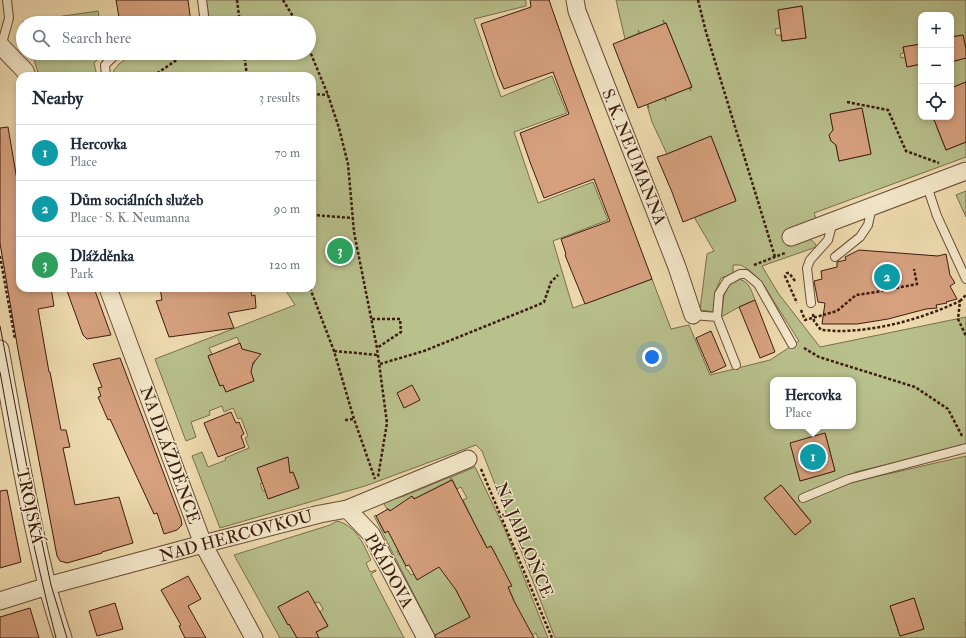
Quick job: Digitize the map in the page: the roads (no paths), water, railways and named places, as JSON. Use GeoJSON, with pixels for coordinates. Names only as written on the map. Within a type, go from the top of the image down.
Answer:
{"type":"FeatureCollection","features":[{"type":"Feature","properties":{"kind":"street","name":"S. K. NEUMANNA"},"geometry":{"type":"LineString","coordinates":[[574,0],[577,12],[678,267],[693,315]]}},
{"type":"Feature","properties":{"kind":"street"},"geometry":{"type":"LineString","coordinates":[[1,46],[25,72]]}},
{"type":"Feature","properties":{"kind":"street"},"geometry":{"type":"LineString","coordinates":[[791,236],[966,171]]}},
{"type":"Feature","properties":{"kind":"street","name":"NA DLÁŽDĚNCE"},"geometry":{"type":"LineString","coordinates":[[109,292],[203,544],[254,638]]}},
{"type":"Feature","properties":{"kind":"street","name":"TROJSKÁ"},"geometry":{"type":"LineString","coordinates":[[0,349],[31,510],[48,586],[62,638]]}},
{"type":"Feature","properties":{"kind":"street","name":"NAD HERCOVKOU"},"geometry":{"type":"LineString","coordinates":[[0,601],[48,586],[203,544],[320,514],[347,509],[468,459]]}},
{"type":"Feature","properties":{"kind":"street","name":"PŘÁDOVA"},"geometry":{"type":"LineString","coordinates":[[347,509],[371,534],[426,638]]}},
{"type":"Feature","properties":{"kind":"lane"},"geometry":{"type":"LineString","coordinates":[[1,46],[9,18],[7,0]]}},
{"type":"Feature","properties":{"kind":"lane"},"geometry":{"type":"LineString","coordinates":[[202,0],[204,16]]}},
{"type":"Feature","properties":{"kind":"lane"},"geometry":{"type":"LineString","coordinates":[[106,72],[105,65],[110,60]]}},
{"type":"Feature","properties":{"kind":"lane"},"geometry":{"type":"LineString","coordinates":[[926,186],[937,216],[966,280]]}},
{"type":"Feature","properties":{"kind":"lane"},"geometry":{"type":"LineString","coordinates":[[835,257],[860,237],[868,225],[872,206]]}},
{"type":"Feature","properties":{"kind":"lane"},"geometry":{"type":"LineString","coordinates":[[811,303],[807,268],[810,260],[828,240],[833,221]]}},
{"type":"Feature","properties":{"kind":"lane"},"geometry":{"type":"LineString","coordinates":[[736,365],[716,317],[719,294],[727,281],[740,274],[746,274],[758,284],[792,344]]}},
{"type":"Feature","properties":{"kind":"lane"},"geometry":{"type":"LineString","coordinates":[[693,315],[716,317]]}},
{"type":"Feature","properties":{"kind":"lane"},"geometry":{"type":"LineString","coordinates":[[803,498],[849,479],[966,448]]}},
{"type":"Feature","properties":{"kind":"tram line"},"geometry":{"type":"LineString","coordinates":[[0,326],[51,585],[67,638]]}},
{"type":"Feature","properties":{"kind":"tram line"},"geometry":{"type":"LineString","coordinates":[[0,372],[25,505],[56,638]]}},
{"type":"Feature","properties":{"kind":"place","name":"Dlážděnka"},"geometry":{"type":"Point","coordinates":[340,251]}},
{"type":"Feature","properties":{"kind":"place","name":"Dům sociálních služeb"},"geometry":{"type":"Point","coordinates":[887,277]}},
{"type":"Feature","properties":{"kind":"place","name":"Hercovka"},"geometry":{"type":"Point","coordinates":[813,457]}}]}
